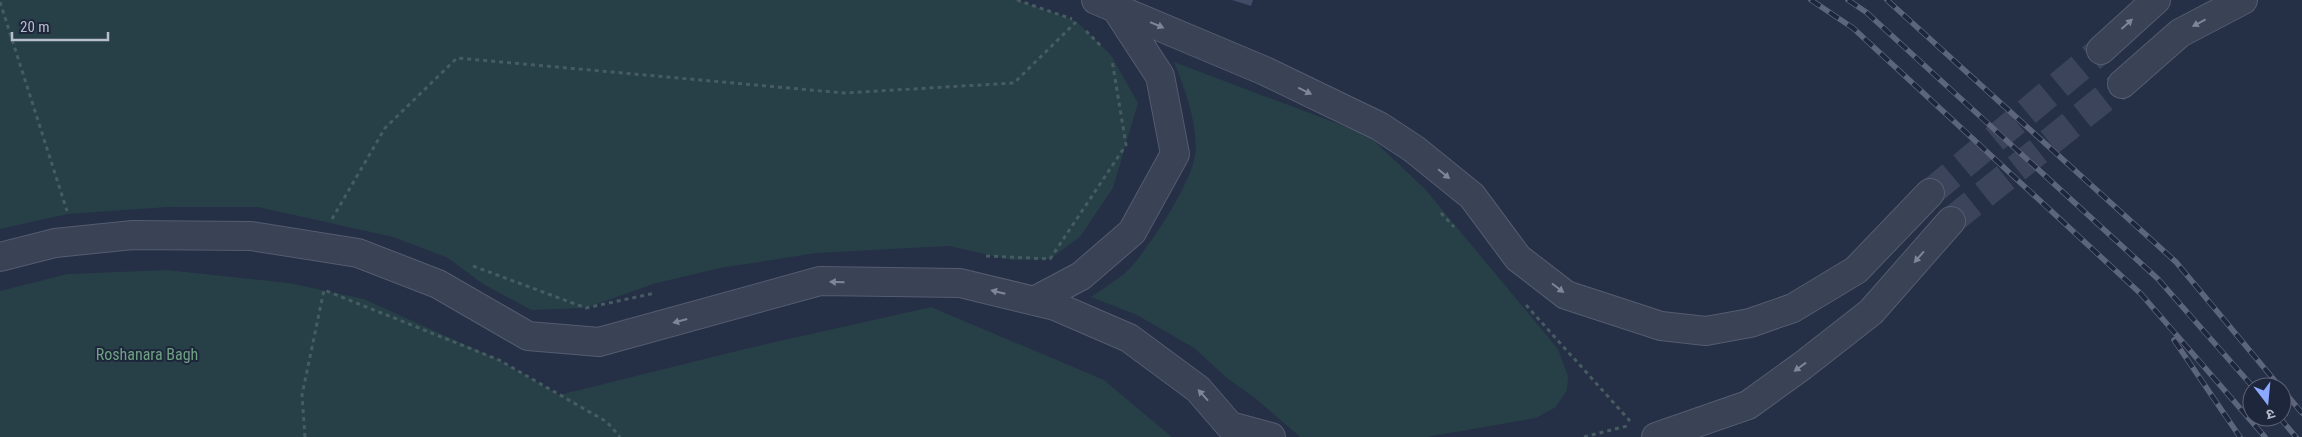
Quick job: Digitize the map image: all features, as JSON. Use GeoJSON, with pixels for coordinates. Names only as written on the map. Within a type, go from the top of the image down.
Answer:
{"type":"FeatureCollection","features":[{"type":"Feature","properties":{"kind":"street"},"geometry":{"type":"LineString","coordinates":[[2100,50],[2156,0]]}},
{"type":"Feature","properties":{"kind":"street"},"geometry":{"type":"LineString","coordinates":[[2122,84],[2180,33],[2243,0]]}},
{"type":"Feature","properties":{"kind":"street"},"geometry":{"type":"LineString","coordinates":[[1105,4],[1265,71],[1379,126],[1414,149],[1472,196],[1518,258],[1566,295],[1661,326],[1706,331],[1750,323],[1792,308],[1856,270],[1930,193]]}},
{"type":"Feature","properties":{"kind":"street"},"geometry":{"type":"LineString","coordinates":[[1034,301],[1081,276],[1132,232],[1175,154],[1160,76],[1105,4]]}},
{"type":"Feature","properties":{"kind":"street"},"geometry":{"type":"LineString","coordinates":[[1656,437],[1748,405],[1802,366],[1871,312],[1951,221]]}},
{"type":"Feature","properties":{"kind":"street"},"geometry":{"type":"LineString","coordinates":[[0,257],[55,243],[133,235],[250,236],[358,254],[438,284],[528,336],[598,342],[820,281],[960,283],[1054,306],[1129,338],[1198,389],[1233,431],[1271,437]]}},
{"type":"Feature","properties":{"kind":"path"},"geometry":{"type":"LineString","coordinates":[[1017,0],[1076,21],[1104,48]]}},
{"type":"Feature","properties":{"kind":"path"},"geometry":{"type":"LineString","coordinates":[[0,2],[68,214]]}},
{"type":"Feature","properties":{"kind":"path"},"geometry":{"type":"LineString","coordinates":[[330,222],[385,128],[457,58],[844,92],[1014,83],[1076,21]]}},
{"type":"Feature","properties":{"kind":"path"},"geometry":{"type":"LineString","coordinates":[[981,256],[1050,259],[1126,145],[1111,55]]}},
{"type":"Feature","properties":{"kind":"path"},"geometry":{"type":"LineString","coordinates":[[1440,212],[1460,233]]}},
{"type":"Feature","properties":{"kind":"path"},"geometry":{"type":"LineString","coordinates":[[325,222],[335,224]]}},
{"type":"Feature","properties":{"kind":"path"},"geometry":{"type":"LineString","coordinates":[[466,264],[586,308],[662,291]]}},
{"type":"Feature","properties":{"kind":"path"},"geometry":{"type":"LineString","coordinates":[[305,437],[302,395],[324,290],[499,360],[607,422],[620,437]]}},
{"type":"Feature","properties":{"kind":"path"},"geometry":{"type":"LineString","coordinates":[[1520,298],[1634,425],[1584,437]]}},
{"type":"Feature","properties":{"kind":"green space"},"geometry":{"type":"Polygon","coordinates":[[[0,0],[1017,0],[1076,21],[1111,55],[1138,103],[1113,188],[1080,237],[1050,259],[1012,260],[949,246],[817,253],[720,268],[653,284],[586,308],[531,310],[483,284],[448,258],[393,237],[258,207],[169,207],[68,214],[0,229],[0,0]]]}},
{"type":"Feature","properties":{"kind":"green space"},"geometry":{"type":"Polygon","coordinates":[[[1174,62],[1368,135],[1425,189],[1558,349],[1568,376],[1567,390],[1556,407],[1536,418],[1427,437],[1300,437],[1255,398],[1228,379],[1194,348],[1137,315],[1091,297],[1124,274],[1137,260],[1168,215],[1192,167],[1196,144],[1193,120],[1174,62]]]}},
{"type":"Feature","properties":{"kind":"green space","name":"Roshanara Bagh"},"geometry":{"type":"Polygon","coordinates":[[[167,270],[289,283],[364,299],[499,360],[559,395],[749,348],[931,307],[1104,380],[1172,437],[0,437],[0,291],[67,274],[167,270]]]}},
{"type":"Feature","properties":{"kind":"building"},"geometry":{"type":"Polygon","coordinates":[[[1232,0],[1253,0],[1251,6],[1232,0]]]}},
{"type":"Feature","properties":{"kind":"tunnel"},"geometry":{"type":"LineString","coordinates":[[1930,193],[2101,50]]}},
{"type":"Feature","properties":{"kind":"tunnel"},"geometry":{"type":"LineString","coordinates":[[1951,221],[2122,84]]}},
{"type":"Feature","properties":{"kind":"railway"},"geometry":{"type":"LineString","coordinates":[[1811,0],[1853,28],[2141,294],[2265,437]]}},
{"type":"Feature","properties":{"kind":"railway"},"geometry":{"type":"LineString","coordinates":[[1848,0],[1866,12],[2158,279],[2244,377]]}},
{"type":"Feature","properties":{"kind":"railway"},"geometry":{"type":"LineString","coordinates":[[1887,0],[2176,262],[2272,377]]}},
{"type":"Feature","properties":{"kind":"railway"},"geometry":{"type":"LineString","coordinates":[[2174,340],[2240,437]]}},
{"type":"Feature","properties":{"kind":"railway"},"geometry":{"type":"LineString","coordinates":[[2292,401],[2302,413]]}},
{"type":"Feature","properties":{"kind":"railway"},"geometry":{"type":"LineString","coordinates":[[2288,427],[2296,437]]}}]}
